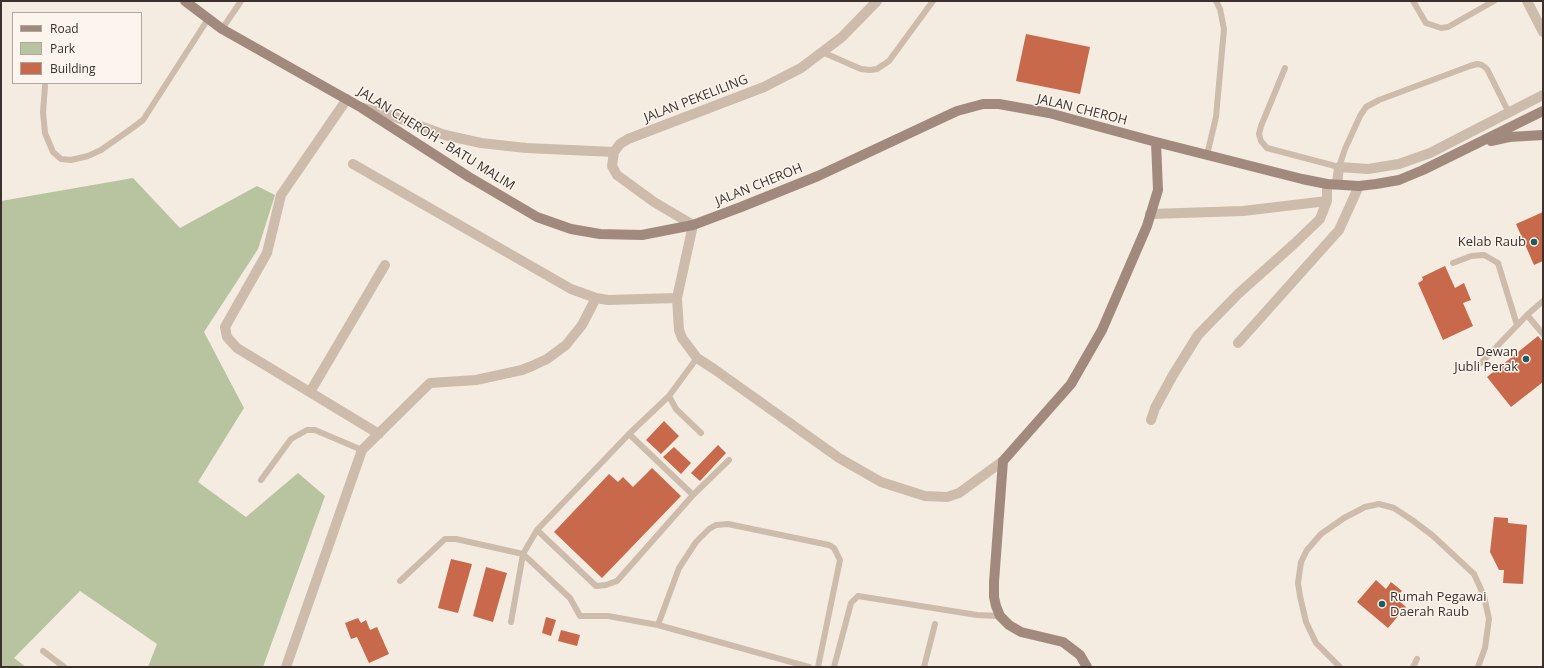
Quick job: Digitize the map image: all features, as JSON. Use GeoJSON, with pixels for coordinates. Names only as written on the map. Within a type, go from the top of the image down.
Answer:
{"type":"FeatureCollection","features":[{"type":"Feature","properties":{"kind":"main road","name":"JALAN CHEROH - BATU MALIM"},"geometry":{"type":"LineString","coordinates":[[185,1],[208,20],[222,29],[347,99],[469,177],[537,217],[571,229],[600,234],[642,235],[693,225]]}},
{"type":"Feature","properties":{"kind":"main road","name":"JALAN CHEROH"},"geometry":{"type":"LineString","coordinates":[[693,225],[818,176],[913,130],[958,111],[983,104],[999,104],[1049,113],[1156,142],[1327,184],[1359,186],[1399,180],[1455,155],[1475,144]]}},
{"type":"Feature","properties":{"kind":"main road"},"geometry":{"type":"LineString","coordinates":[[1475,144],[1543,111]]}},
{"type":"Feature","properties":{"kind":"main road"},"geometry":{"type":"LineString","coordinates":[[1475,144],[1509,137],[1543,135]]}},
{"type":"Feature","properties":{"kind":"main road"},"geometry":{"type":"LineString","coordinates":[[1087,667],[1080,655],[1063,642],[1021,632],[1009,625],[1000,616],[994,597],[994,582],[1003,461],[1071,384],[1102,330],[1150,214],[1158,190],[1156,142]]}},
{"type":"Feature","properties":{"kind":"street","name":"JALAN PEKELILING"},"geometry":{"type":"LineString","coordinates":[[614,152],[620,144],[628,139],[764,87],[800,68],[842,36],[877,1]]}},
{"type":"Feature","properties":{"kind":"street"},"geometry":{"type":"LineString","coordinates":[[1527,1],[1542,26]]}},
{"type":"Feature","properties":{"kind":"street"},"geometry":{"type":"LineString","coordinates":[[1337,184],[1339,167],[1368,169],[1399,164],[1430,153],[1543,95]]}},
{"type":"Feature","properties":{"kind":"street"},"geometry":{"type":"LineString","coordinates":[[347,99],[281,195],[268,253],[225,327],[227,337],[237,348],[379,434]]}},
{"type":"Feature","properties":{"kind":"street"},"geometry":{"type":"LineString","coordinates":[[362,108],[387,114],[445,135],[481,143],[546,149],[614,152],[612,166],[617,175],[654,202],[693,225],[677,298],[680,334],[697,358],[839,458],[887,484],[925,496],[947,497],[959,493],[1003,461]]}},
{"type":"Feature","properties":{"kind":"street"},"geometry":{"type":"LineString","coordinates":[[353,164],[571,289],[596,298],[608,300],[677,298]]}},
{"type":"Feature","properties":{"kind":"street"},"geometry":{"type":"LineString","coordinates":[[1151,420],[1155,408],[1173,375],[1198,335],[1238,294],[1320,219],[1327,201],[1327,184]]}},
{"type":"Feature","properties":{"kind":"street"},"geometry":{"type":"LineString","coordinates":[[1238,343],[1339,230],[1359,186]]}},
{"type":"Feature","properties":{"kind":"street"},"geometry":{"type":"LineString","coordinates":[[1150,214],[1243,211],[1327,201]]}},
{"type":"Feature","properties":{"kind":"street"},"geometry":{"type":"LineString","coordinates":[[310,392],[385,265]]}},
{"type":"Feature","properties":{"kind":"street"},"geometry":{"type":"LineString","coordinates":[[286,667],[362,450],[430,383],[476,380],[522,370],[547,359],[566,345],[582,325],[596,298]]}},
{"type":"Feature","properties":{"kind":"lane"},"geometry":{"type":"LineString","coordinates":[[222,29],[241,1]]}},
{"type":"Feature","properties":{"kind":"lane"},"geometry":{"type":"LineString","coordinates":[[822,52],[861,69],[877,69],[889,61],[933,1]]}},
{"type":"Feature","properties":{"kind":"lane"},"geometry":{"type":"LineString","coordinates":[[1207,155],[1216,117],[1224,29],[1220,9],[1216,1]]}},
{"type":"Feature","properties":{"kind":"lane"},"geometry":{"type":"LineString","coordinates":[[1413,1],[1426,23],[1441,28],[1448,27],[1494,1]]}},
{"type":"Feature","properties":{"kind":"lane"},"geometry":{"type":"LineString","coordinates":[[45,86],[42,112],[45,133],[53,152],[62,159],[71,160],[88,156],[101,150],[143,120],[208,20]]}},
{"type":"Feature","properties":{"kind":"lane"},"geometry":{"type":"LineString","coordinates":[[1285,68],[1263,120],[1259,134],[1260,141],[1266,148],[1339,167],[1345,149],[1360,116],[1366,107],[1379,100],[1470,66],[1477,64],[1482,65],[1487,69],[1509,113]]}},
{"type":"Feature","properties":{"kind":"lane"},"geometry":{"type":"LineString","coordinates":[[1453,263],[1470,256],[1484,255],[1498,263],[1517,325]]}},
{"type":"Feature","properties":{"kind":"lane"},"geometry":{"type":"LineString","coordinates":[[1481,362],[1527,315],[1543,302]]}},
{"type":"Feature","properties":{"kind":"lane"},"geometry":{"type":"LineString","coordinates":[[1527,315],[1543,334]]}},
{"type":"Feature","properties":{"kind":"lane"},"geometry":{"type":"LineString","coordinates":[[512,622],[524,554],[538,530],[629,434],[669,396],[697,358]]}},
{"type":"Feature","properties":{"kind":"lane"},"geometry":{"type":"LineString","coordinates":[[669,396],[676,409],[701,433]]}},
{"type":"Feature","properties":{"kind":"lane"},"geometry":{"type":"LineString","coordinates":[[261,480],[291,439],[307,430],[315,430],[362,450]]}},
{"type":"Feature","properties":{"kind":"lane"},"geometry":{"type":"LineString","coordinates":[[629,434],[693,495]]}},
{"type":"Feature","properties":{"kind":"lane"},"geometry":{"type":"LineString","coordinates":[[538,530],[596,586],[606,585],[617,581],[693,495],[729,460]]}},
{"type":"Feature","properties":{"kind":"lane"},"geometry":{"type":"LineString","coordinates":[[1340,667],[1333,662],[1316,643],[1306,622],[1299,590],[1301,562],[1307,550],[1321,534],[1344,518],[1365,507],[1379,504],[1394,508],[1412,520],[1432,535],[1474,574],[1484,596],[1489,620],[1485,648],[1478,667]]}},
{"type":"Feature","properties":{"kind":"lane"},"geometry":{"type":"LineString","coordinates":[[658,624],[679,568],[696,542],[709,529],[716,525],[728,524],[828,545],[834,548],[840,560],[818,667]]}},
{"type":"Feature","properties":{"kind":"lane"},"geometry":{"type":"LineString","coordinates":[[400,581],[445,539],[456,539],[524,554],[570,598],[580,616],[608,616],[658,624],[809,667]]}},
{"type":"Feature","properties":{"kind":"lane"},"geometry":{"type":"LineString","coordinates":[[834,667],[851,603],[858,596],[977,615],[1000,616]]}},
{"type":"Feature","properties":{"kind":"lane"},"geometry":{"type":"LineString","coordinates":[[924,667],[935,624]]}},
{"type":"Feature","properties":{"kind":"lane"},"geometry":{"type":"LineString","coordinates":[[43,651],[64,667]]}},
{"type":"Feature","properties":{"kind":"lane"},"geometry":{"type":"LineString","coordinates":[[1413,667],[1417,659]]}},
{"type":"Feature","properties":{"kind":"green space"},"geometry":{"type":"Polygon","coordinates":[[[133,178],[180,228],[257,186],[275,195],[258,249],[204,332],[244,408],[198,482],[246,517],[298,473],[325,496],[263,667],[148,667],[157,644],[80,591],[14,658],[26,667],[1,667],[1,201],[133,178]]]}},
{"type":"Feature","properties":{"kind":"building"},"geometry":{"type":"Polygon","coordinates":[[[1026,34],[1090,47],[1080,94],[1016,81],[1026,34]]]}},
{"type":"Feature","properties":{"kind":"building","name":"Kelab Raub"},"geometry":{"type":"Polygon","coordinates":[[[1543,212],[1543,261],[1534,265],[1516,224],[1543,212]]]}},
{"type":"Feature","properties":{"kind":"building"},"geometry":{"type":"Polygon","coordinates":[[[1445,266],[1455,288],[1464,283],[1471,300],[1463,303],[1473,326],[1443,340],[1418,283],[1423,280],[1422,277],[1445,266]]]}},
{"type":"Feature","properties":{"kind":"building","name":"Dewan Jubli Perak"},"geometry":{"type":"Polygon","coordinates":[[[1538,336],[1543,342],[1543,382],[1511,407],[1487,377],[1538,336]]]}},
{"type":"Feature","properties":{"kind":"building"},"geometry":{"type":"Polygon","coordinates":[[[664,421],[679,436],[661,454],[646,440],[664,421]]]}},
{"type":"Feature","properties":{"kind":"building"},"geometry":{"type":"Polygon","coordinates":[[[718,445],[726,453],[700,481],[691,473],[718,445]]]}},
{"type":"Feature","properties":{"kind":"building"},"geometry":{"type":"Polygon","coordinates":[[[674,447],[691,463],[681,474],[663,457],[674,447]]]}},
{"type":"Feature","properties":{"kind":"building"},"geometry":{"type":"Polygon","coordinates":[[[652,468],[681,496],[602,578],[554,532],[609,474],[618,482],[623,477],[633,487],[652,468]]]}},
{"type":"Feature","properties":{"kind":"building"},"geometry":{"type":"Polygon","coordinates":[[[1494,517],[1508,518],[1508,523],[1527,525],[1523,584],[1503,583],[1504,570],[1499,570],[1490,552],[1494,517]]]}},
{"type":"Feature","properties":{"kind":"building"},"geometry":{"type":"Polygon","coordinates":[[[451,559],[472,564],[458,613],[438,608],[451,559]]]}},
{"type":"Feature","properties":{"kind":"building"},"geometry":{"type":"Polygon","coordinates":[[[486,567],[507,573],[493,622],[473,616],[486,567]]]}},
{"type":"Feature","properties":{"kind":"building","name":"Rumah Pegawai Daerah Raub"},"geometry":{"type":"Polygon","coordinates":[[[1376,580],[1386,589],[1391,582],[1402,591],[1396,598],[1406,607],[1388,628],[1357,602],[1376,580]]]}},
{"type":"Feature","properties":{"kind":"building"},"geometry":{"type":"Polygon","coordinates":[[[546,617],[556,620],[551,636],[542,633],[546,617]]]}},
{"type":"Feature","properties":{"kind":"building"},"geometry":{"type":"Polygon","coordinates":[[[358,618],[361,623],[366,620],[370,630],[377,627],[389,654],[369,663],[357,637],[351,639],[345,623],[358,618]]]}},
{"type":"Feature","properties":{"kind":"building"},"geometry":{"type":"Polygon","coordinates":[[[561,630],[580,635],[577,646],[558,641],[561,630]]]}},
{"type":"Feature","properties":{"kind":"place","name":"Kelab Raub"},"geometry":{"type":"Point","coordinates":[1534,242]}},
{"type":"Feature","properties":{"kind":"place","name":"Dewan Jubli Perak"},"geometry":{"type":"Point","coordinates":[1526,359]}},
{"type":"Feature","properties":{"kind":"place","name":"Rumah Pegawai Daerah Raub"},"geometry":{"type":"Point","coordinates":[1382,604]}}]}
